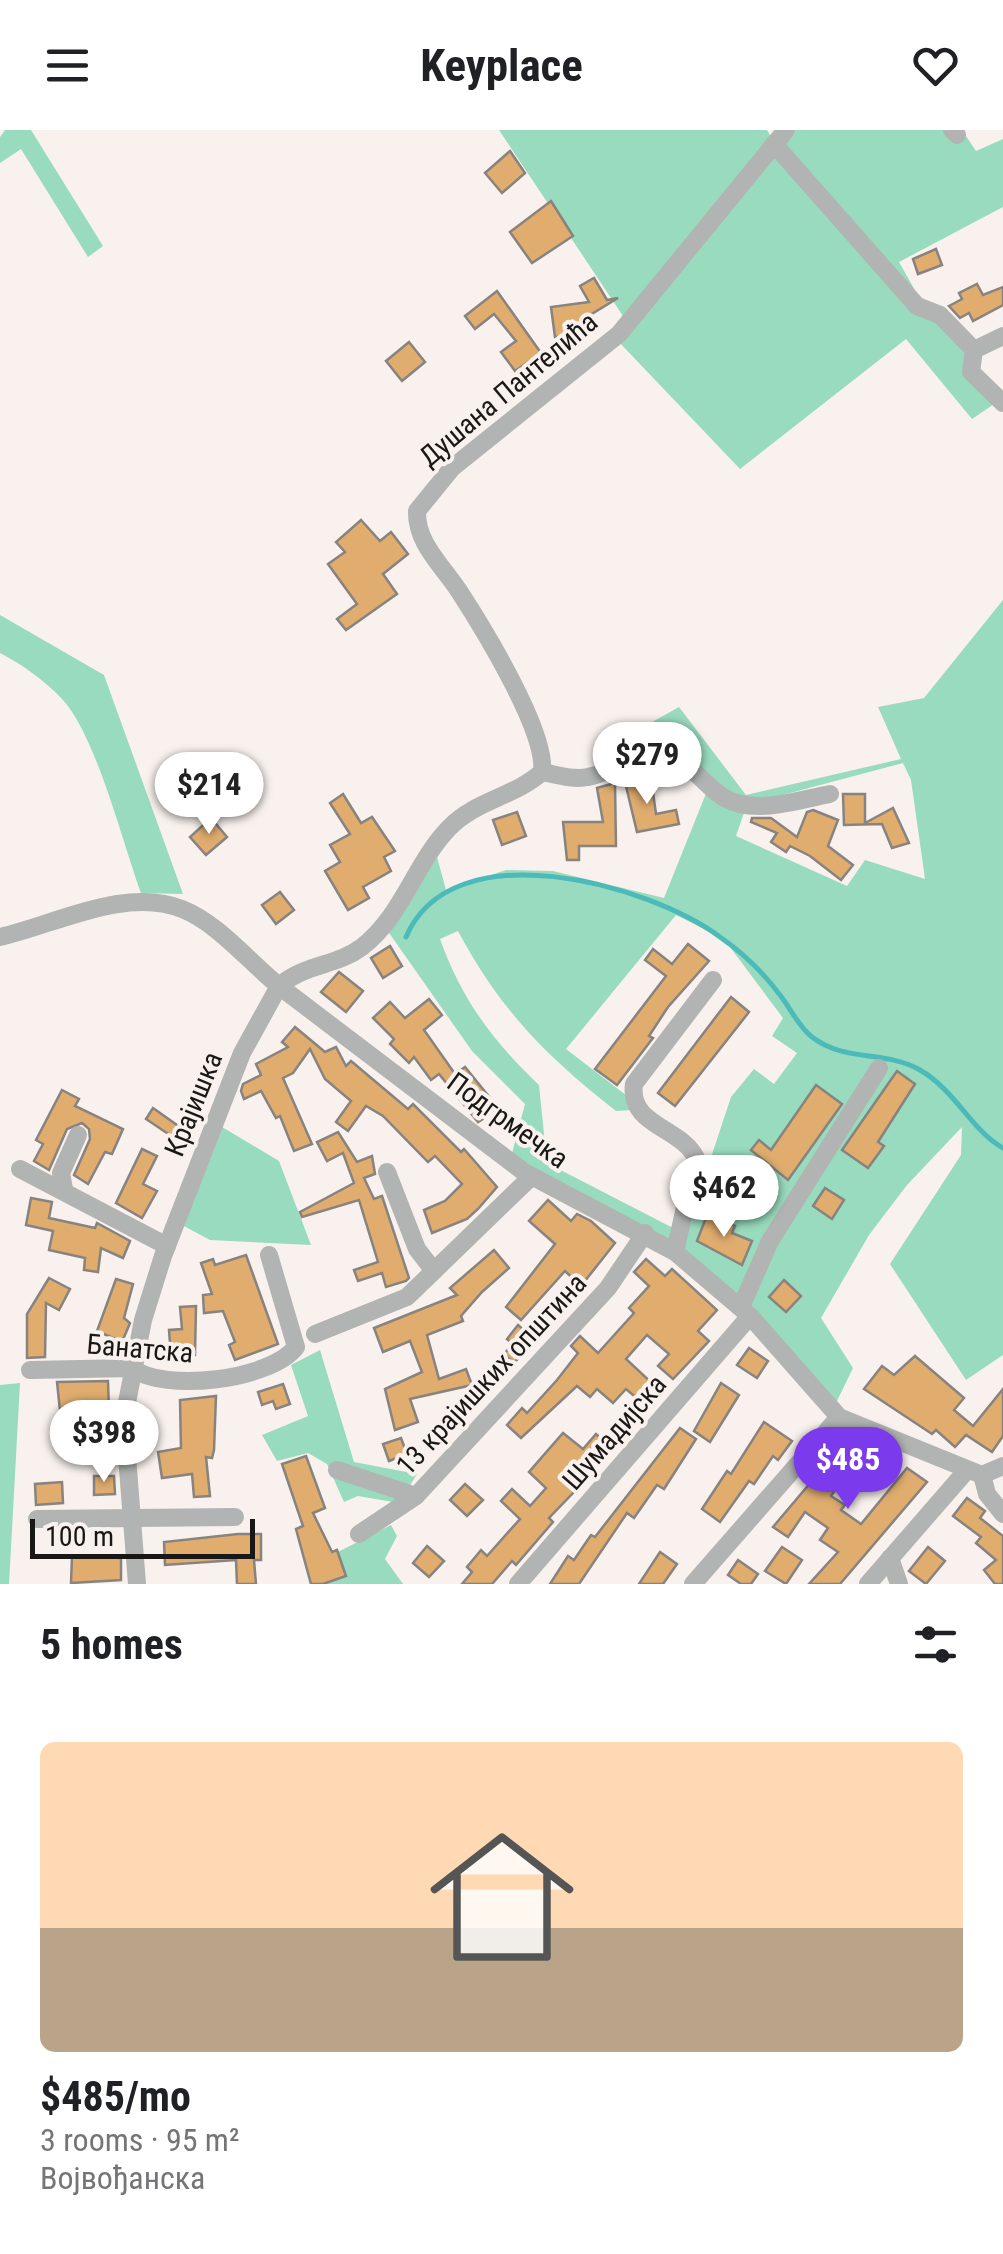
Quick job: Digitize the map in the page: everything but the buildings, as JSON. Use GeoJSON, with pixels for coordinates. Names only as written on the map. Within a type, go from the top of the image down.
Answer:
{"type":"FeatureCollection","features":[{"type":"Feature","properties":{"kind":"street"},"geometry":{"type":"LineString","coordinates":[[780,137],[917,306],[940,315],[974,350]]}},
{"type":"Feature","properties":{"kind":"street","name":"Душана Пантелића"},"geometry":{"type":"LineString","coordinates":[[542,772],[544,759],[536,731],[477,620],[422,539],[416,510],[452,468],[619,334],[780,137]]}},
{"type":"Feature","properties":{"kind":"street"},"geometry":{"type":"LineString","coordinates":[[974,350],[1003,336]]}},
{"type":"Feature","properties":{"kind":"street"},"geometry":{"type":"LineString","coordinates":[[974,350],[971,372],[1003,403]]}},
{"type":"Feature","properties":{"kind":"street"},"geometry":{"type":"LineString","coordinates":[[0,937],[102,908],[165,904],[198,919],[279,986],[299,969],[332,961],[364,946],[396,910],[451,826],[494,798],[523,789],[542,772],[590,777],[635,757],[660,754],[680,760],[724,797],[739,803],[765,806],[830,794]]}},
{"type":"Feature","properties":{"kind":"street"},"geometry":{"type":"LineString","coordinates":[[675,1252],[696,1158],[690,1147],[641,1114],[632,1096],[634,1084],[713,980]]}},
{"type":"Feature","properties":{"kind":"street","name":"Подгрмечка"},"geometry":{"type":"LineString","coordinates":[[279,986],[531,1177],[675,1252],[746,1312],[840,1418],[974,1472]]}},
{"type":"Feature","properties":{"kind":"street","name":"Крајишка"},"geometry":{"type":"LineString","coordinates":[[137,1584],[124,1418],[132,1368],[167,1246],[242,1053],[279,986]]}},
{"type":"Feature","properties":{"kind":"street","name":"Шумадијска"},"geometry":{"type":"LineString","coordinates":[[518,1584],[746,1312],[770,1241],[879,1068]]}},
{"type":"Feature","properties":{"kind":"street"},"geometry":{"type":"LineString","coordinates":[[64,1189],[61,1173],[78,1135]]}},
{"type":"Feature","properties":{"kind":"street"},"geometry":{"type":"LineString","coordinates":[[20,1169],[167,1246]]}},
{"type":"Feature","properties":{"kind":"street"},"geometry":{"type":"LineString","coordinates":[[386,1172],[417,1250],[434,1271]]}},
{"type":"Feature","properties":{"kind":"street"},"geometry":{"type":"LineString","coordinates":[[315,1334],[407,1297],[531,1177]]}},
{"type":"Feature","properties":{"kind":"street","name":"13 крајишких општина"},"geometry":{"type":"LineString","coordinates":[[359,1534],[416,1496],[608,1288],[645,1233]]}},
{"type":"Feature","properties":{"kind":"street","name":"Банатска"},"geometry":{"type":"LineString","coordinates":[[30,1370],[132,1368],[143,1377],[206,1381],[274,1366],[296,1347],[269,1255]]}},
{"type":"Feature","properties":{"kind":"street"},"geometry":{"type":"LineString","coordinates":[[693,1584],[840,1418]]}},
{"type":"Feature","properties":{"kind":"street"},"geometry":{"type":"LineString","coordinates":[[868,1584],[974,1472],[1003,1466]]}},
{"type":"Feature","properties":{"kind":"street"},"geometry":{"type":"LineString","coordinates":[[337,1470],[416,1496]]}},
{"type":"Feature","properties":{"kind":"street"},"geometry":{"type":"LineString","coordinates":[[974,1472],[1003,1514]]}},
{"type":"Feature","properties":{"kind":"street"},"geometry":{"type":"LineString","coordinates":[[36,1519],[235,1517]]}},
{"type":"Feature","properties":{"kind":"street"},"geometry":{"type":"LineString","coordinates":[[890,1558],[899,1584]]}},
{"type":"Feature","properties":{"kind":"green space"},"geometry":{"type":"Polygon","coordinates":[[[5,130],[31,130],[103,246],[88,257],[21,149],[0,163],[0,137],[5,130]]]}},
{"type":"Feature","properties":{"kind":"green space"},"geometry":{"type":"Polygon","coordinates":[[[499,130],[767,130],[777,147],[789,130],[962,130],[976,151],[1003,139],[1003,207],[899,262],[921,301],[1003,398],[972,419],[906,339],[740,469],[618,341],[631,328],[499,130]]]}},
{"type":"Feature","properties":{"kind":"green space"},"geometry":{"type":"Polygon","coordinates":[[[1003,600],[1003,1355],[966,1380],[890,1264],[961,1155],[962,1127],[907,1185],[869,1235],[821,1318],[853,1368],[836,1403],[736,1293],[681,1248],[731,1097],[754,1069],[774,1084],[797,1053],[772,1036],[783,1018],[724,939],[676,915],[566,1049],[631,1099],[632,1110],[616,1111],[527,1030],[491,985],[458,931],[440,939],[480,1018],[539,1085],[547,1163],[675,1229],[672,1243],[511,1157],[525,1104],[472,1051],[387,930],[437,857],[446,890],[506,870],[553,871],[664,898],[707,791],[745,810],[736,836],[847,886],[865,860],[925,879],[911,780],[903,763],[749,804],[730,795],[677,753],[643,747],[618,753],[613,744],[679,707],[746,795],[901,759],[878,707],[924,698],[1003,600]]]}},
{"type":"Feature","properties":{"kind":"green space"},"geometry":{"type":"Polygon","coordinates":[[[0,615],[104,675],[183,894],[141,893],[108,791],[86,738],[55,692],[0,653],[0,615]]]}},
{"type":"Feature","properties":{"kind":"green space"},"geometry":{"type":"Polygon","coordinates":[[[222,1127],[279,1161],[311,1245],[210,1240],[182,1225],[222,1127]]]}},
{"type":"Feature","properties":{"kind":"green space"},"geometry":{"type":"Polygon","coordinates":[[[320,1350],[354,1462],[417,1474],[399,1503],[358,1496],[344,1502],[327,1464],[308,1453],[277,1461],[262,1435],[308,1416],[291,1365],[320,1350]]]}},
{"type":"Feature","properties":{"kind":"green space"},"geometry":{"type":"Polygon","coordinates":[[[20,1383],[9,1584],[0,1584],[0,1385],[20,1383]]]}},
{"type":"Feature","properties":{"kind":"green space"},"geometry":{"type":"Polygon","coordinates":[[[391,1525],[397,1536],[385,1559],[403,1584],[319,1584],[318,1562],[391,1525]]]}},
{"type":"Feature","properties":{"kind":"waterway"},"geometry":{"type":"LineString","coordinates":[[406,937],[430,904],[464,884],[507,876],[553,877],[601,885],[647,899],[688,917],[737,950],[767,978],[812,1037],[838,1050],[894,1060],[920,1070],[944,1088],[982,1132],[1003,1148]]}}]}
